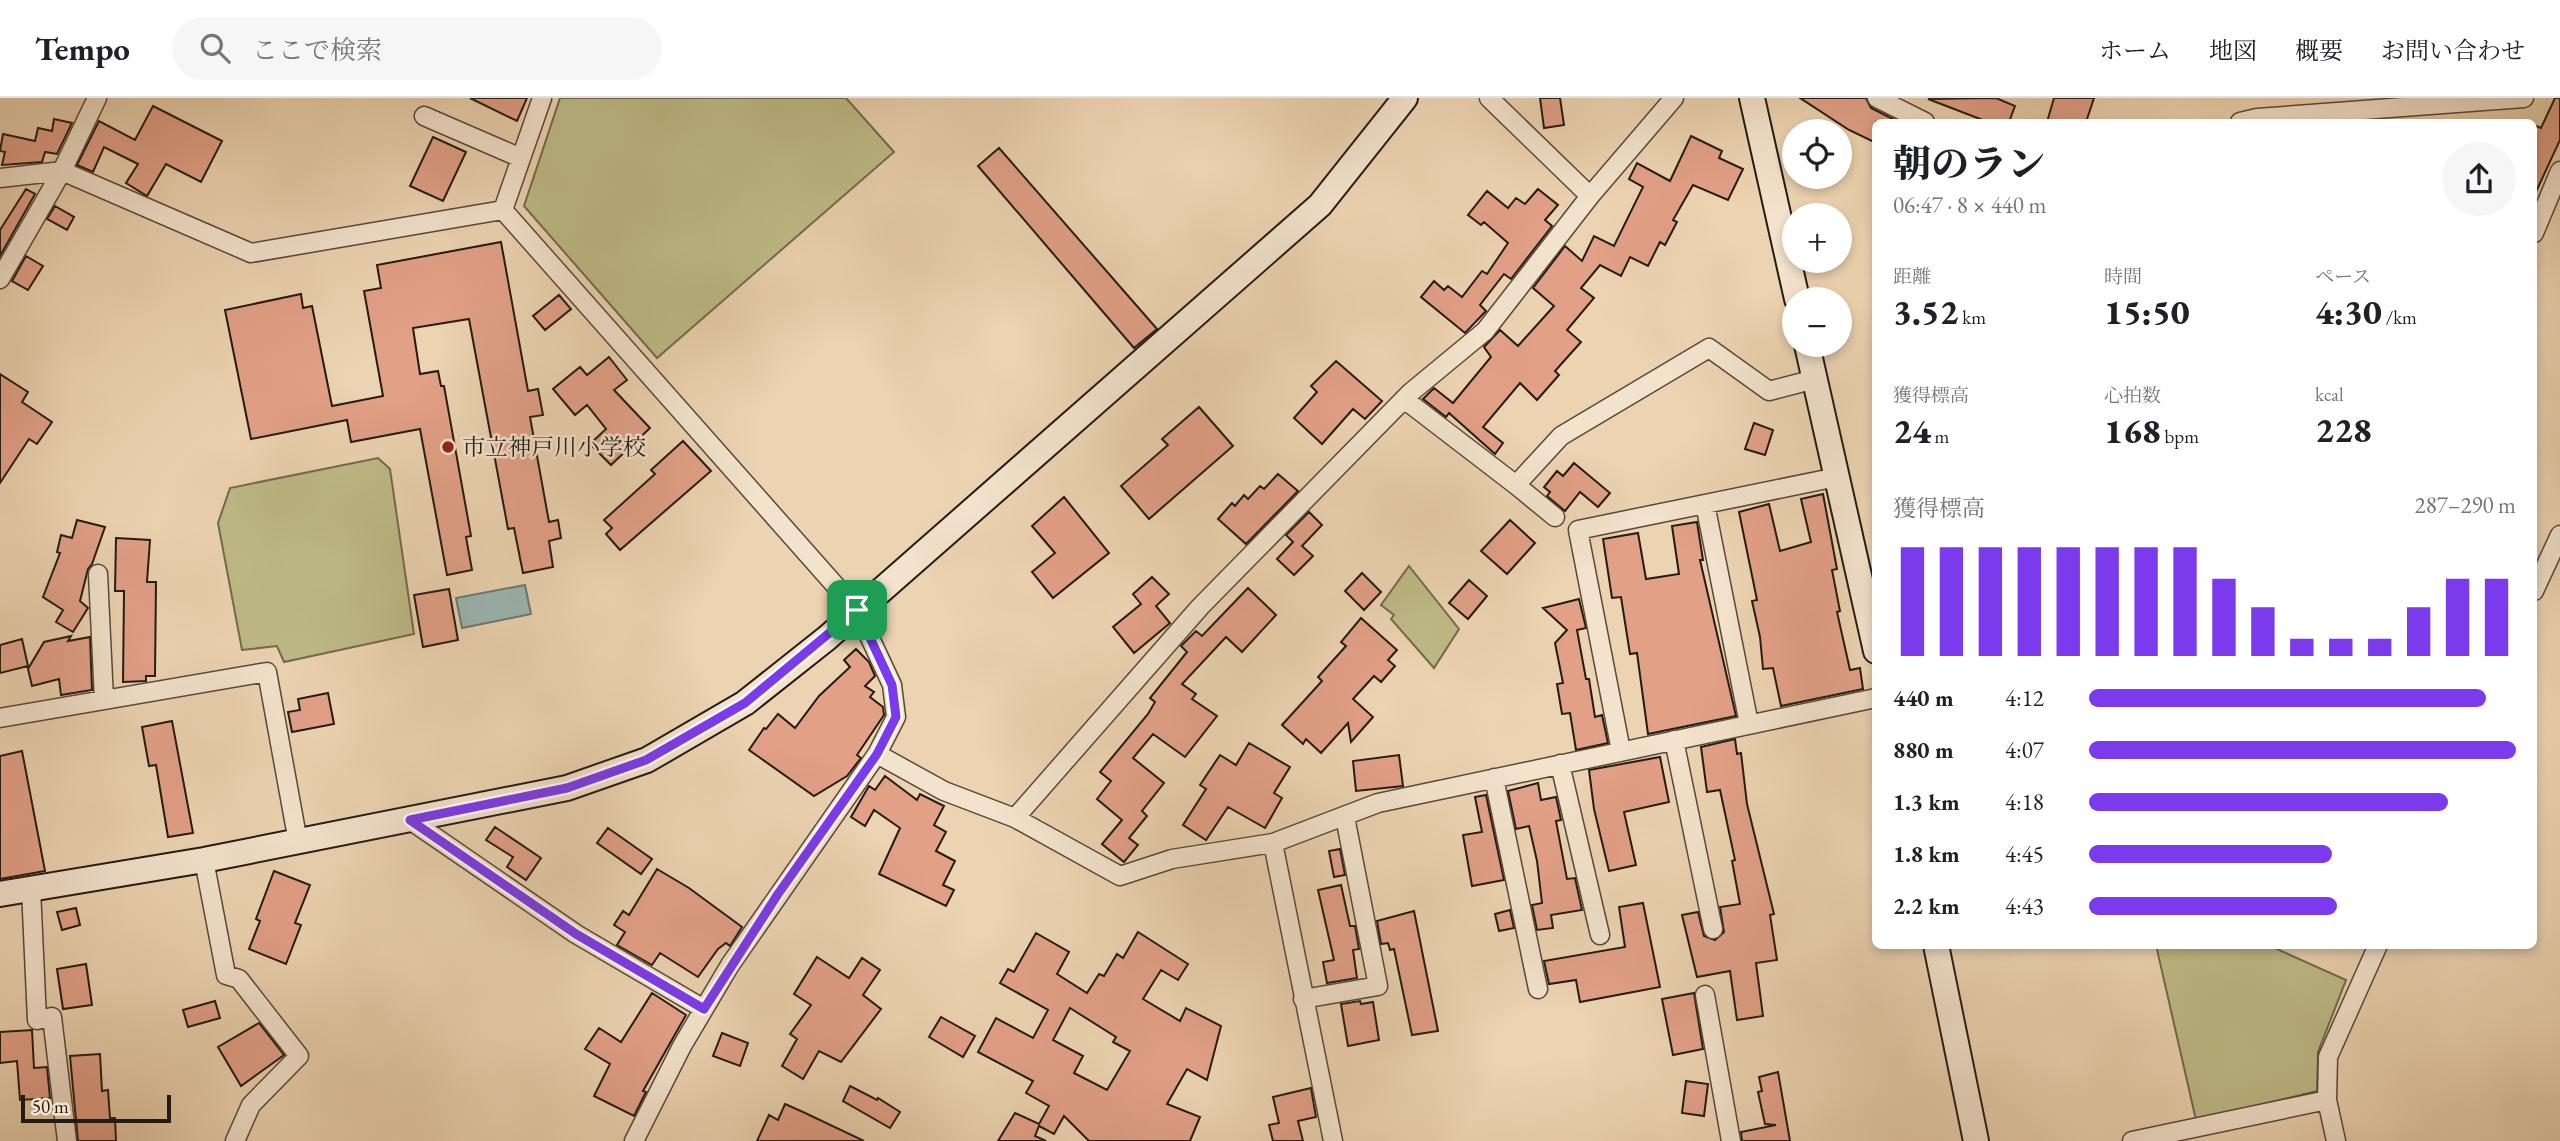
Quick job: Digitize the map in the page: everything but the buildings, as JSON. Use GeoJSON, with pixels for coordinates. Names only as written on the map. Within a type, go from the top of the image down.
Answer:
{"type":"FeatureCollection","features":[{"type":"Feature","properties":{"kind":"street"},"geometry":{"type":"LineString","coordinates":[[0,279],[62,171],[97,98]]}},
{"type":"Feature","properties":{"kind":"street"},"geometry":{"type":"LineString","coordinates":[[503,211],[542,98]]}},
{"type":"Feature","properties":{"kind":"street"},"geometry":{"type":"LineString","coordinates":[[0,894],[204,860],[567,788],[646,760],[745,703],[857,610],[1320,205],[1405,98]]}},
{"type":"Feature","properties":{"kind":"street"},"geometry":{"type":"LineString","coordinates":[[1489,98],[1590,197]]}},
{"type":"Feature","properties":{"kind":"street"},"geometry":{"type":"LineString","coordinates":[[1015,818],[1200,607],[1404,399],[1485,331],[1590,197],[1674,98]]}},
{"type":"Feature","properties":{"kind":"street"},"geometry":{"type":"LineString","coordinates":[[1752,98],[1794,287]]}},
{"type":"Feature","properties":{"kind":"street"},"geometry":{"type":"LineString","coordinates":[[1877,98],[1919,119]]}},
{"type":"Feature","properties":{"kind":"street"},"geometry":{"type":"LineString","coordinates":[[2253,119],[2524,98]]}},
{"type":"Feature","properties":{"kind":"street"},"geometry":{"type":"LineString","coordinates":[[424,116],[521,158]]}},
{"type":"Feature","properties":{"kind":"street"},"geometry":{"type":"LineString","coordinates":[[0,178],[62,171],[251,253],[503,211]]}},
{"type":"Feature","properties":{"kind":"street"},"geometry":{"type":"LineString","coordinates":[[2537,226],[2560,172]]}},
{"type":"Feature","properties":{"kind":"street"},"geometry":{"type":"LineString","coordinates":[[503,211],[857,610],[892,685],[895,706],[896,717],[877,754],[771,904],[704,1009],[634,1141]]}},
{"type":"Feature","properties":{"kind":"street"},"geometry":{"type":"LineString","coordinates":[[1516,485],[1561,436],[1709,348],[1769,391],[1815,379]]}},
{"type":"Feature","properties":{"kind":"street"},"geometry":{"type":"LineString","coordinates":[[1810,357],[1872,633]]}},
{"type":"Feature","properties":{"kind":"street"},"geometry":{"type":"LineString","coordinates":[[1404,399],[1555,517]]}},
{"type":"Feature","properties":{"kind":"street"},"geometry":{"type":"LineString","coordinates":[[1621,751],[1578,530],[1837,477]]}},
{"type":"Feature","properties":{"kind":"street"},"geometry":{"type":"LineString","coordinates":[[1705,504],[1749,724]]}},
{"type":"Feature","properties":{"kind":"street"},"geometry":{"type":"LineString","coordinates":[[2537,585],[2560,535]]}},
{"type":"Feature","properties":{"kind":"street"},"geometry":{"type":"LineString","coordinates":[[98,574],[104,700]]}},
{"type":"Feature","properties":{"kind":"street"},"geometry":{"type":"LineString","coordinates":[[0,718],[267,672],[298,842]]}},
{"type":"Feature","properties":{"kind":"street"},"geometry":{"type":"LineString","coordinates":[[877,754],[944,791],[1015,818],[1120,876],[1172,859],[1273,843],[1378,803],[1872,699]]}},
{"type":"Feature","properties":{"kind":"street"},"geometry":{"type":"LineString","coordinates":[[1674,740],[1713,929]]}},
{"type":"Feature","properties":{"kind":"street"},"geometry":{"type":"LineString","coordinates":[[1560,764],[1600,935]]}},
{"type":"Feature","properties":{"kind":"street"},"geometry":{"type":"LineString","coordinates":[[1494,778],[1538,989]]}},
{"type":"Feature","properties":{"kind":"street"},"geometry":{"type":"LineString","coordinates":[[1304,999],[1378,986],[1345,817]]}},
{"type":"Feature","properties":{"kind":"street"},"geometry":{"type":"LineString","coordinates":[[410,820],[576,934],[704,1009]]}},
{"type":"Feature","properties":{"kind":"street"},"geometry":{"type":"LineString","coordinates":[[1273,843],[1333,1141]]}},
{"type":"Feature","properties":{"kind":"street"},"geometry":{"type":"LineString","coordinates":[[204,860],[226,975],[239,979],[299,1056],[251,1105],[235,1141]]}},
{"type":"Feature","properties":{"kind":"street"},"geometry":{"type":"LineString","coordinates":[[31,889],[37,1020],[52,1017],[67,1141]]}},
{"type":"Feature","properties":{"kind":"street"},"geometry":{"type":"LineString","coordinates":[[1937,949],[1976,1141]]}},
{"type":"Feature","properties":{"kind":"street"},"geometry":{"type":"LineString","coordinates":[[2336,1141],[2327,1100],[2328,1057],[2376,949]]}},
{"type":"Feature","properties":{"kind":"street"},"geometry":{"type":"LineString","coordinates":[[1705,995],[1731,1141]]}},
{"type":"Feature","properties":{"kind":"street"},"geometry":{"type":"LineString","coordinates":[[2132,1141],[2327,1100]]}},
{"type":"Feature","properties":{"kind":"shaded area"},"geometry":{"type":"Polygon","coordinates":[[[560,98],[846,98],[894,152],[657,358],[524,206],[560,98]]]}},
{"type":"Feature","properties":{"kind":"shaded area"},"geometry":{"type":"Polygon","coordinates":[[[378,458],[390,469],[414,634],[284,662],[277,646],[242,650],[218,523],[230,488],[378,458]]]}},
{"type":"Feature","properties":{"kind":"shaded area"},"geometry":{"type":"Polygon","coordinates":[[[1409,566],[1459,629],[1434,668],[1391,619],[1394,615],[1381,605],[1409,566]]]}},
{"type":"Feature","properties":{"kind":"shaded area"},"geometry":{"type":"Polygon","coordinates":[[[2157,949],[2277,949],[2346,980],[2318,1052],[2317,1091],[2196,1120],[2157,949]]]}},
{"type":"Feature","properties":{"kind":"water"},"geometry":{"type":"Polygon","coordinates":[[[525,585],[531,614],[462,628],[456,598],[525,585]]]}},
{"type":"Feature","properties":{"kind":"place","name":"市立神戸川小学校"},"geometry":{"type":"Point","coordinates":[448,447]}},
{"type":"Feature","properties":{"kind":"route"},"geometry":{"type":"LineString","coordinates":[[857,610],[892,685],[896,717],[877,754],[778,894],[704,1009],[576,934],[410,820],[567,788],[646,760],[745,703],[827,638],[857,610]]}}]}
